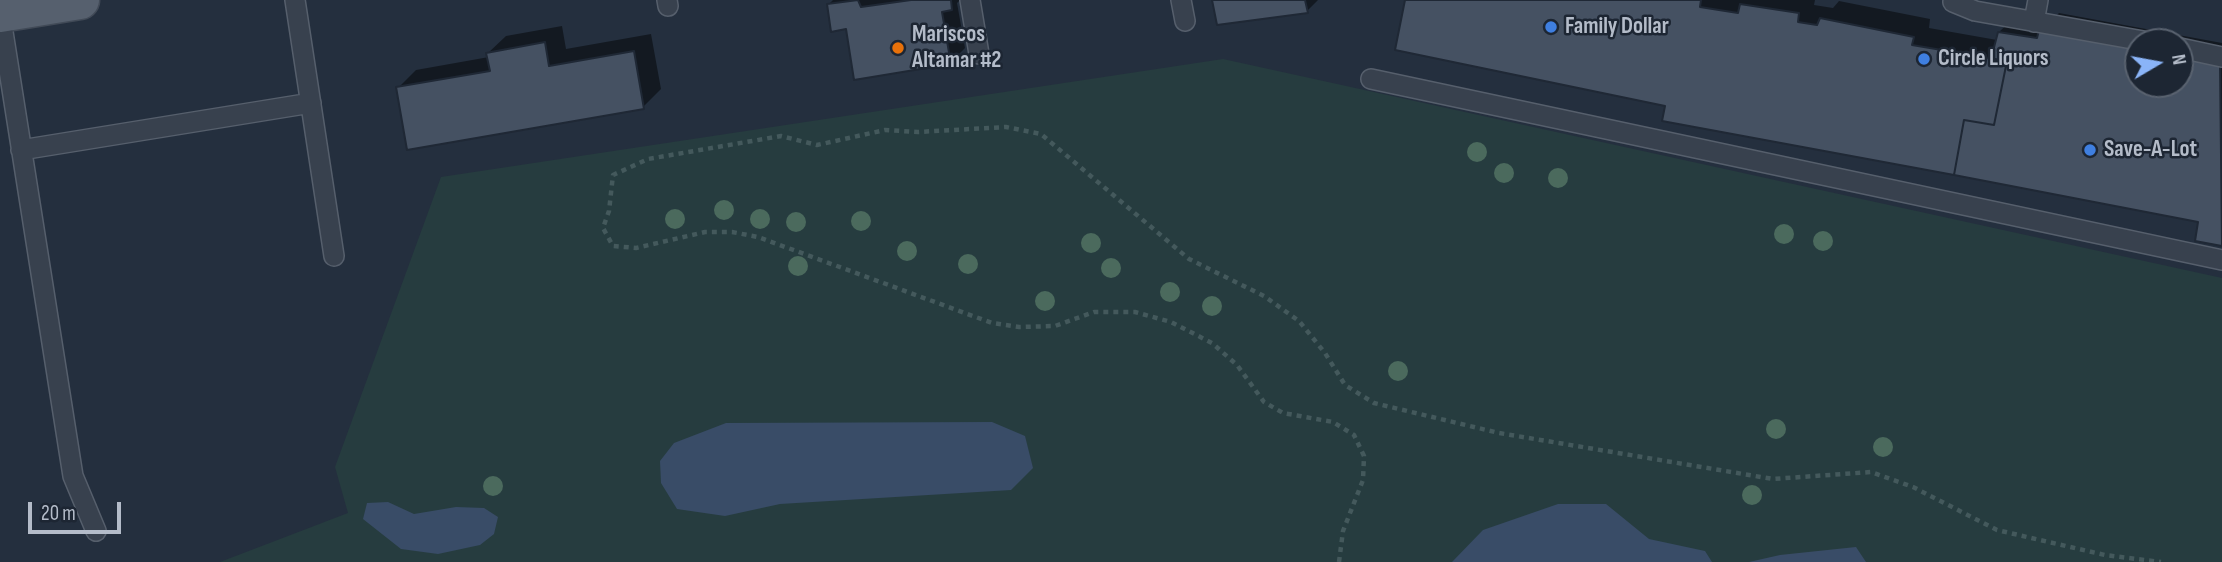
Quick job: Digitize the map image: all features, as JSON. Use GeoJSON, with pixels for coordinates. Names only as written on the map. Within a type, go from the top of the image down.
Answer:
{"type":"FeatureCollection","features":[{"type":"Feature","properties":{"kind":"main road"},"geometry":{"type":"LineString","coordinates":[[0,13],[80,0]]}},
{"type":"Feature","properties":{"kind":"lane"},"geometry":{"type":"LineString","coordinates":[[295,0],[334,256]]}},
{"type":"Feature","properties":{"kind":"lane"},"geometry":{"type":"LineString","coordinates":[[970,0],[979,54]]}},
{"type":"Feature","properties":{"kind":"lane"},"geometry":{"type":"LineString","coordinates":[[1181,0],[1185,22]]}},
{"type":"Feature","properties":{"kind":"lane"},"geometry":{"type":"LineString","coordinates":[[2034,22],[2038,0]]}},
{"type":"Feature","properties":{"kind":"lane"},"geometry":{"type":"LineString","coordinates":[[1953,2],[1975,11],[2124,38]]}},
{"type":"Feature","properties":{"kind":"lane"},"geometry":{"type":"LineString","coordinates":[[0,13],[73,476],[96,531]]}},
{"type":"Feature","properties":{"kind":"lane"},"geometry":{"type":"LineString","coordinates":[[2194,51],[2222,57]]}},
{"type":"Feature","properties":{"kind":"lane"},"geometry":{"type":"LineString","coordinates":[[1371,79],[2222,260]]}},
{"type":"Feature","properties":{"kind":"lane"},"geometry":{"type":"LineString","coordinates":[[21,150],[311,103]]}},
{"type":"Feature","properties":{"kind":"path"},"geometry":{"type":"LineString","coordinates":[[1339,562],[1343,531],[1363,480],[1364,456],[1354,435],[1333,422],[1283,413],[1264,402],[1237,365],[1213,343],[1171,322],[1135,312],[1094,312],[1055,326],[1019,327],[992,323],[758,237],[732,232],[705,232],[636,248],[613,246],[603,228],[609,211],[613,175],[648,159],[781,136],[817,145],[885,130],[918,132],[1006,127],[1041,134],[1189,259],[1264,296],[1299,321],[1325,353],[1345,386],[1374,403],[1499,433],[1773,480],[1871,472],[1913,487],[1997,530],[2105,555],[2161,562]]}},
{"type":"Feature","properties":{"kind":"green space"},"geometry":{"type":"Polygon","coordinates":[[[1223,59],[2222,278],[2222,562],[220,562],[348,513],[335,467],[441,177],[1223,59]]]}},
{"type":"Feature","properties":{"kind":"water"},"geometry":{"type":"Polygon","coordinates":[[[992,422],[1025,436],[1033,468],[1011,490],[780,504],[725,516],[677,509],[661,483],[660,461],[674,443],[726,423],[992,422]]]}},
{"type":"Feature","properties":{"kind":"water"},"geometry":{"type":"Polygon","coordinates":[[[388,502],[414,514],[456,507],[484,508],[498,517],[494,534],[480,545],[438,554],[401,549],[363,519],[367,503],[388,502]]]}},
{"type":"Feature","properties":{"kind":"water"},"geometry":{"type":"Polygon","coordinates":[[[1558,504],[1606,504],[1649,539],[1705,551],[1712,562],[1452,562],[1483,530],[1558,504]]]}},
{"type":"Feature","properties":{"kind":"water"},"geometry":{"type":"Polygon","coordinates":[[[1856,547],[1866,562],[1749,562],[1780,555],[1856,547]]]}},
{"type":"Feature","properties":{"kind":"building","name":"Mariscos Altamar #2"},"geometry":{"type":"Polygon","coordinates":[[[858,0],[861,7],[911,0],[951,0],[952,10],[942,12],[951,64],[854,80],[846,29],[831,32],[827,4],[858,0]]]}},
{"type":"Feature","properties":{"kind":"building"},"geometry":{"type":"Polygon","coordinates":[[[1212,0],[1305,0],[1308,13],[1217,25],[1212,0]]]}},
{"type":"Feature","properties":{"kind":"building"},"geometry":{"type":"Polygon","coordinates":[[[1405,0],[1701,0],[1700,7],[1738,13],[1740,4],[1799,13],[1798,22],[1817,25],[1820,18],[1914,37],[1912,45],[2007,61],[1994,125],[1964,120],[1954,175],[1662,121],[1665,106],[1395,50],[1405,0]]]}},
{"type":"Feature","properties":{"kind":"building","name":"Save-A-Lot"},"geometry":{"type":"Polygon","coordinates":[[[2039,30],[2124,45],[2124,98],[2194,98],[2194,58],[2220,63],[2222,246],[2195,241],[2198,222],[1954,175],[1964,120],[1994,125],[2007,61],[1991,59],[1998,32],[2037,38],[2039,30]]]}},
{"type":"Feature","properties":{"kind":"building"},"geometry":{"type":"Polygon","coordinates":[[[545,42],[549,66],[634,51],[644,109],[407,150],[396,87],[490,71],[486,53],[545,42]]]}},
{"type":"Feature","properties":{"kind":"place","name":"Family Dollar"},"geometry":{"type":"Point","coordinates":[1551,27]}},
{"type":"Feature","properties":{"kind":"place","name":"Mariscos Altamar #2"},"geometry":{"type":"Point","coordinates":[898,48]}},
{"type":"Feature","properties":{"kind":"place","name":"Circle Liquors"},"geometry":{"type":"Point","coordinates":[1924,59]}},
{"type":"Feature","properties":{"kind":"place","name":"Save-A-Lot"},"geometry":{"type":"Point","coordinates":[2090,150]}}]}
